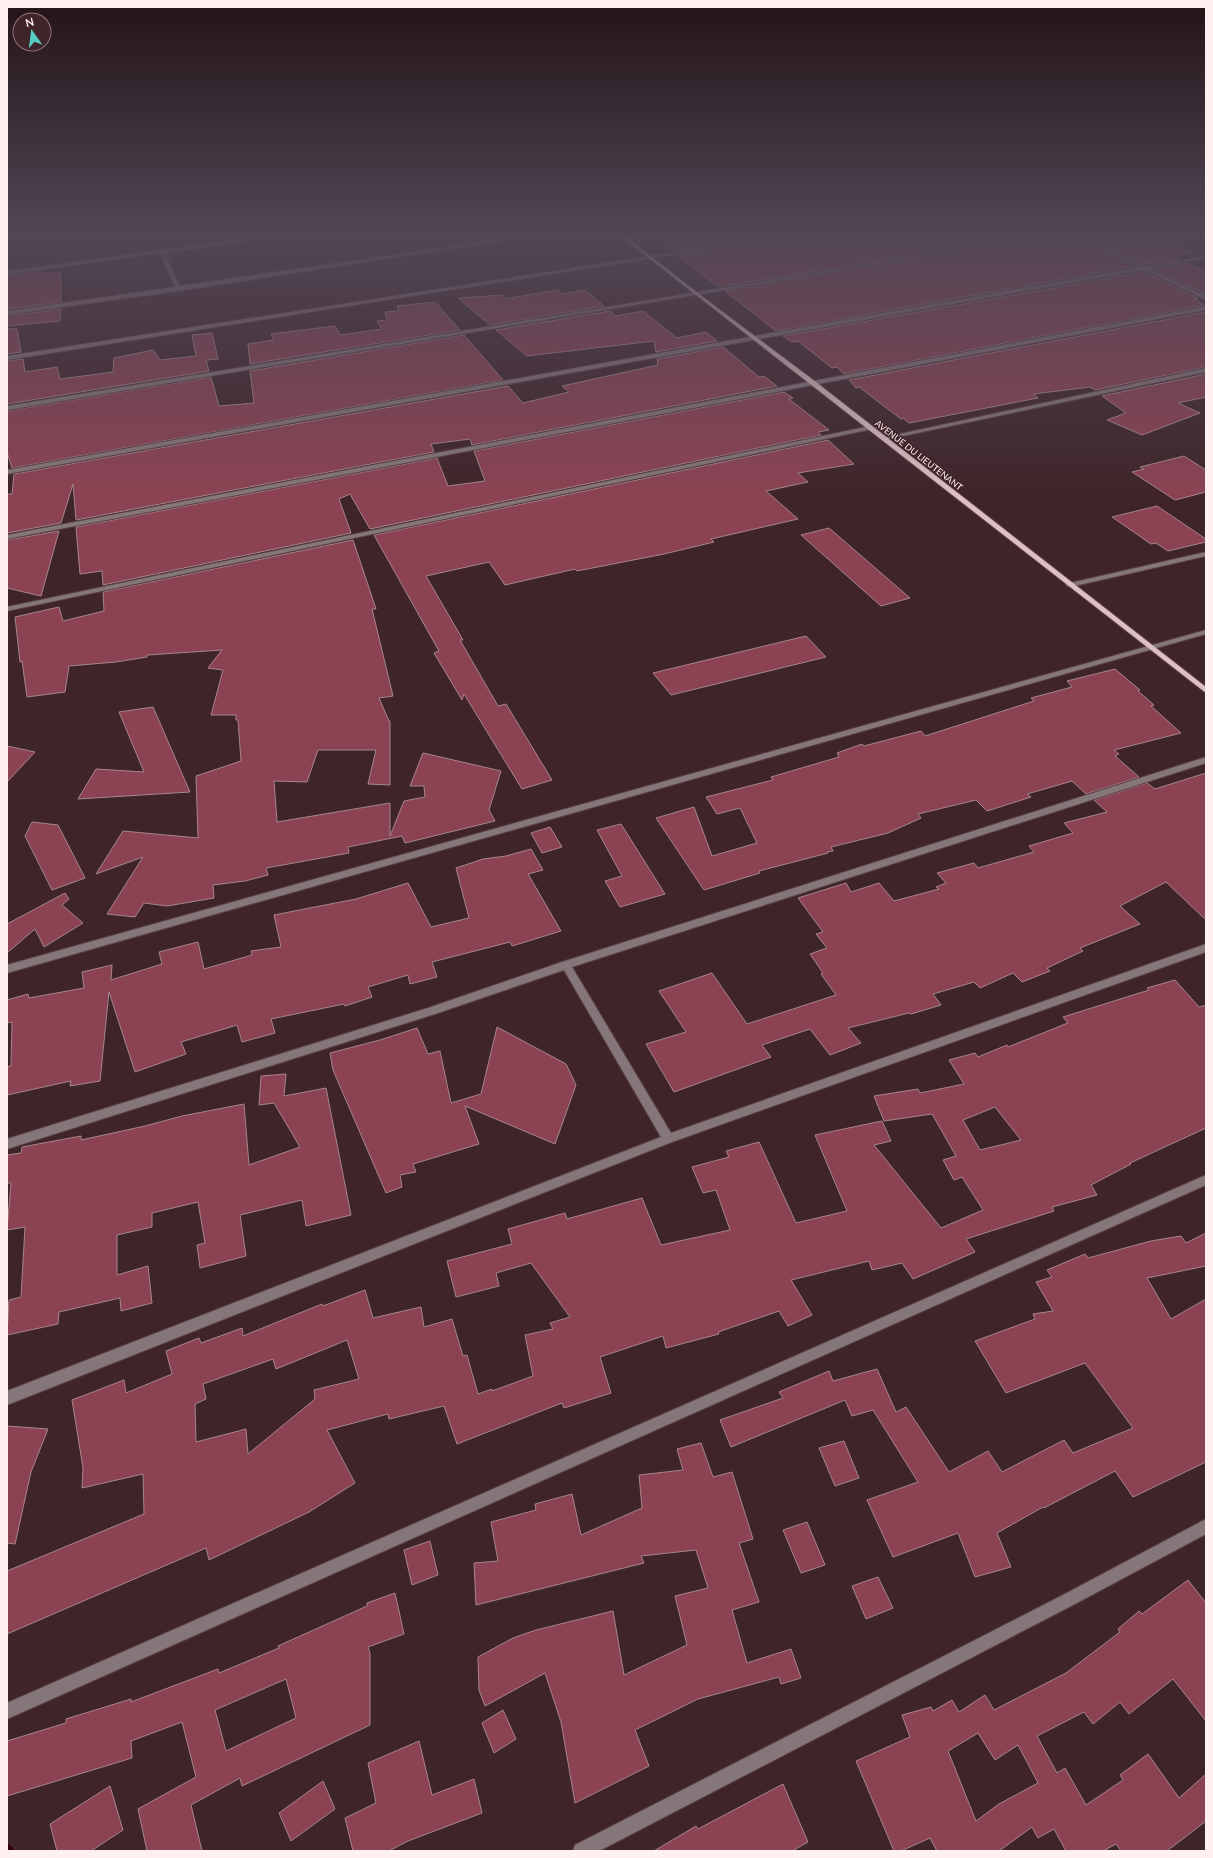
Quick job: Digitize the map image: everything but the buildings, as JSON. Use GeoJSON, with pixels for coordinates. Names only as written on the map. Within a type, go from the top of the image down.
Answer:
{"type":"FeatureCollection","features":[{"type":"Feature","properties":{"kind":"main road","name":"AVENUE DU LIEUTENANT"},"geometry":{"type":"LineString","coordinates":[[730,321],[814,383],[1206,691]]}},
{"type":"Feature","properties":{"kind":"street"},"geometry":{"type":"LineString","coordinates":[[7,358],[245,321]]}},
{"type":"Feature","properties":{"kind":"street"},"geometry":{"type":"LineString","coordinates":[[7,408],[539,321]]}},
{"type":"Feature","properties":{"kind":"street"},"geometry":{"type":"LineString","coordinates":[[7,472],[844,321]]}},
{"type":"Feature","properties":{"kind":"street"},"geometry":{"type":"LineString","coordinates":[[7,537],[1140,321]]}},
{"type":"Feature","properties":{"kind":"street"},"geometry":{"type":"LineString","coordinates":[[884,438],[1206,370]]}},
{"type":"Feature","properties":{"kind":"street"},"geometry":{"type":"LineString","coordinates":[[7,609],[870,428]]}},
{"type":"Feature","properties":{"kind":"street"},"geometry":{"type":"LineString","coordinates":[[1070,585],[1206,554]]}},
{"type":"Feature","properties":{"kind":"street"},"geometry":{"type":"LineString","coordinates":[[7,969],[1206,632]]}},
{"type":"Feature","properties":{"kind":"street"},"geometry":{"type":"LineString","coordinates":[[7,1144],[431,1011],[566,965],[1206,760]]}},
{"type":"Feature","properties":{"kind":"street"},"geometry":{"type":"LineString","coordinates":[[7,1398],[668,1139],[1206,948]]}},
{"type":"Feature","properties":{"kind":"street"},"geometry":{"type":"LineString","coordinates":[[566,965],[668,1139]]}},
{"type":"Feature","properties":{"kind":"street"},"geometry":{"type":"LineString","coordinates":[[7,1711],[1206,1180]]}},
{"type":"Feature","properties":{"kind":"street"},"geometry":{"type":"LineString","coordinates":[[581,1851],[1068,1600],[1206,1526]]}}]}
